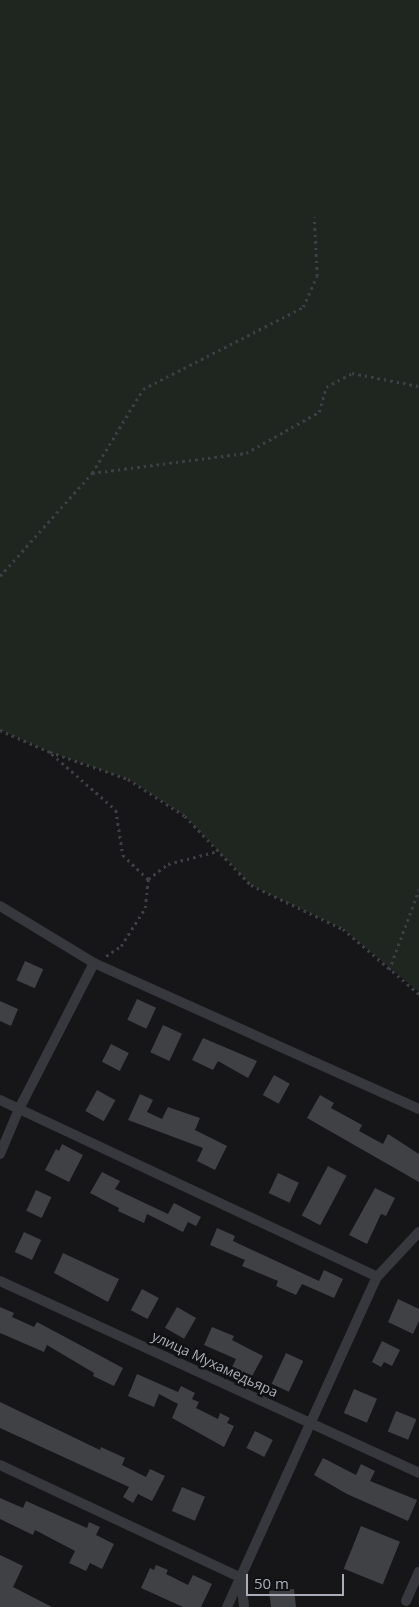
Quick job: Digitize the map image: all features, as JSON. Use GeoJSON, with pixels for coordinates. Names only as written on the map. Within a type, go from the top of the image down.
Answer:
{"type":"FeatureCollection","features":[{"type":"Feature","properties":{"kind":"street"},"geometry":{"type":"LineString","coordinates":[[0,906],[94,963],[419,1109]]}},
{"type":"Feature","properties":{"kind":"street"},"geometry":{"type":"LineString","coordinates":[[0,1154],[19,1109],[94,963]]}},
{"type":"Feature","properties":{"kind":"street"},"geometry":{"type":"LineString","coordinates":[[0,1100],[377,1277]]}},
{"type":"Feature","properties":{"kind":"street"},"geometry":{"type":"LineString","coordinates":[[227,1607],[377,1277],[419,1232]]}},
{"type":"Feature","properties":{"kind":"street","name":"улица Мухамедьяра"},"geometry":{"type":"LineString","coordinates":[[0,1281],[419,1473]]}},
{"type":"Feature","properties":{"kind":"street"},"geometry":{"type":"LineString","coordinates":[[0,1465],[240,1578]]}},
{"type":"Feature","properties":{"kind":"street"},"geometry":{"type":"LineString","coordinates":[[406,1601],[419,1572]]}},
{"type":"Feature","properties":{"kind":"street"},"geometry":{"type":"LineString","coordinates":[[240,1578],[244,1607]]}},
{"type":"Feature","properties":{"kind":"path"},"geometry":{"type":"LineString","coordinates":[[0,576],[92,473],[142,389],[303,307],[317,276],[314,217]]}},
{"type":"Feature","properties":{"kind":"path"},"geometry":{"type":"LineString","coordinates":[[92,473],[246,453],[319,412],[326,387],[352,373],[419,386]]}},
{"type":"Feature","properties":{"kind":"path"},"geometry":{"type":"LineString","coordinates":[[0,730],[50,752],[128,779],[185,816],[251,886],[343,929],[419,994]]}},
{"type":"Feature","properties":{"kind":"path"},"geometry":{"type":"LineString","coordinates":[[50,752],[116,810],[123,855],[148,880]]}},
{"type":"Feature","properties":{"kind":"path"},"geometry":{"type":"LineString","coordinates":[[94,963],[121,946],[145,908],[148,880],[168,864],[218,851]]}},
{"type":"Feature","properties":{"kind":"path"},"geometry":{"type":"LineString","coordinates":[[389,970],[419,889]]}},
{"type":"Feature","properties":{"kind":"shaded area"},"geometry":{"type":"Polygon","coordinates":[[[0,0],[419,0],[419,992],[343,929],[251,885],[185,816],[128,779],[50,752],[0,730],[0,0]]]}},
{"type":"Feature","properties":{"kind":"building"},"geometry":{"type":"Polygon","coordinates":[[[25,961],[43,969],[35,988],[16,980],[25,961]]]}},
{"type":"Feature","properties":{"kind":"building"},"geometry":{"type":"Polygon","coordinates":[[[137,999],[156,1008],[146,1029],[127,1020],[137,999]]]}},
{"type":"Feature","properties":{"kind":"building"},"geometry":{"type":"Polygon","coordinates":[[[0,1001],[18,1009],[11,1026],[0,1021],[0,1001]]]}},
{"type":"Feature","properties":{"kind":"building"},"geometry":{"type":"Polygon","coordinates":[[[163,1025],[182,1034],[169,1061],[150,1052],[163,1025]]]}},
{"type":"Feature","properties":{"kind":"building"},"geometry":{"type":"Polygon","coordinates":[[[203,1038],[257,1061],[248,1078],[218,1061],[213,1070],[192,1060],[203,1038]]]}},
{"type":"Feature","properties":{"kind":"building"},"geometry":{"type":"Polygon","coordinates":[[[111,1044],[129,1053],[120,1071],[102,1062],[111,1044]]]}},
{"type":"Feature","properties":{"kind":"building"},"geometry":{"type":"Polygon","coordinates":[[[274,1075],[290,1084],[279,1104],[263,1095],[274,1075]]]}},
{"type":"Feature","properties":{"kind":"building"},"geometry":{"type":"Polygon","coordinates":[[[97,1090],[115,1100],[104,1121],[85,1111],[97,1090]]]}},
{"type":"Feature","properties":{"kind":"building"},"geometry":{"type":"Polygon","coordinates":[[[140,1094],[153,1100],[147,1112],[162,1119],[168,1107],[200,1118],[195,1130],[227,1146],[215,1170],[197,1161],[203,1148],[128,1120],[140,1094]]]}},
{"type":"Feature","properties":{"kind":"building"},"geometry":{"type":"Polygon","coordinates":[[[320,1095],[334,1103],[331,1108],[362,1125],[359,1131],[383,1144],[388,1134],[419,1154],[419,1182],[307,1118],[320,1095]]]}},
{"type":"Feature","properties":{"kind":"building"},"geometry":{"type":"Polygon","coordinates":[[[62,1144],[83,1155],[69,1182],[45,1170],[56,1149],[59,1151],[62,1144]]]}},
{"type":"Feature","properties":{"kind":"building"},"geometry":{"type":"Polygon","coordinates":[[[328,1166],[347,1176],[320,1225],[302,1215],[328,1166]]]}},
{"type":"Feature","properties":{"kind":"building"},"geometry":{"type":"Polygon","coordinates":[[[102,1172],[120,1181],[115,1189],[168,1214],[174,1203],[201,1217],[196,1226],[188,1222],[183,1232],[147,1214],[144,1223],[118,1211],[119,1208],[90,1193],[102,1172]]]}},
{"type":"Feature","properties":{"kind":"building"},"geometry":{"type":"Polygon","coordinates":[[[278,1173],[299,1183],[290,1203],[269,1193],[278,1173]]]}},
{"type":"Feature","properties":{"kind":"building"},"geometry":{"type":"Polygon","coordinates":[[[375,1188],[395,1198],[386,1216],[381,1214],[367,1244],[349,1235],[375,1188]]]}},
{"type":"Feature","properties":{"kind":"building"},"geometry":{"type":"Polygon","coordinates":[[[36,1190],[51,1197],[42,1218],[26,1211],[36,1190]]]}},
{"type":"Feature","properties":{"kind":"building"},"geometry":{"type":"Polygon","coordinates":[[[217,1228],[235,1236],[233,1241],[319,1281],[324,1270],[343,1279],[334,1298],[302,1284],[296,1295],[276,1286],[278,1281],[242,1266],[245,1260],[210,1245],[217,1228]]]}},
{"type":"Feature","properties":{"kind":"building"},"geometry":{"type":"Polygon","coordinates":[[[24,1232],[41,1240],[32,1260],[15,1252],[24,1232]]]}},
{"type":"Feature","properties":{"kind":"building"},"geometry":{"type":"Polygon","coordinates":[[[63,1253],[119,1279],[108,1302],[54,1273],[63,1253]]]}},
{"type":"Feature","properties":{"kind":"building"},"geometry":{"type":"Polygon","coordinates":[[[142,1289],[159,1298],[148,1319],[131,1310],[142,1289]]]}},
{"type":"Feature","properties":{"kind":"building"},"geometry":{"type":"Polygon","coordinates":[[[398,1299],[419,1309],[419,1321],[413,1334],[388,1322],[398,1299]]]}},
{"type":"Feature","properties":{"kind":"building"},"geometry":{"type":"Polygon","coordinates":[[[0,1307],[14,1313],[12,1317],[34,1327],[37,1322],[123,1368],[114,1386],[93,1376],[94,1373],[47,1345],[44,1352],[0,1333],[0,1307]]]}},
{"type":"Feature","properties":{"kind":"building"},"geometry":{"type":"Polygon","coordinates":[[[177,1307],[196,1318],[184,1339],[165,1328],[177,1307]]]}},
{"type":"Feature","properties":{"kind":"building"},"geometry":{"type":"Polygon","coordinates":[[[212,1327],[234,1336],[232,1340],[263,1356],[251,1378],[232,1367],[236,1359],[204,1345],[212,1327]]]}},
{"type":"Feature","properties":{"kind":"building"},"geometry":{"type":"Polygon","coordinates":[[[382,1341],[400,1350],[392,1366],[384,1362],[381,1367],[372,1362],[382,1341]]]}},
{"type":"Feature","properties":{"kind":"building"},"geometry":{"type":"Polygon","coordinates":[[[286,1353],[303,1361],[289,1392],[272,1384],[286,1353]]]}},
{"type":"Feature","properties":{"kind":"building"},"geometry":{"type":"Polygon","coordinates":[[[137,1374],[178,1392],[181,1386],[195,1393],[192,1399],[199,1402],[196,1408],[218,1419],[220,1413],[230,1418],[227,1423],[234,1426],[224,1447],[172,1418],[178,1404],[159,1394],[154,1407],[128,1396],[137,1374]]]}},
{"type":"Feature","properties":{"kind":"building"},"geometry":{"type":"Polygon","coordinates":[[[354,1389],[377,1399],[367,1423],[344,1413],[354,1389]]]}},
{"type":"Feature","properties":{"kind":"building"},"geometry":{"type":"Polygon","coordinates":[[[0,1402],[100,1450],[101,1447],[125,1458],[122,1465],[146,1477],[150,1469],[165,1476],[152,1501],[138,1494],[133,1503],[123,1497],[129,1487],[0,1428],[0,1402]]]}},
{"type":"Feature","properties":{"kind":"building"},"geometry":{"type":"Polygon","coordinates":[[[396,1411],[416,1419],[408,1440],[388,1431],[396,1411]]]}},
{"type":"Feature","properties":{"kind":"building"},"geometry":{"type":"Polygon","coordinates":[[[255,1431],[273,1440],[264,1457],[246,1448],[255,1431]]]}},
{"type":"Feature","properties":{"kind":"building"},"geometry":{"type":"Polygon","coordinates":[[[323,1458],[356,1475],[361,1464],[375,1471],[370,1481],[417,1500],[408,1521],[347,1494],[314,1475],[323,1458]]]}},
{"type":"Feature","properties":{"kind":"building"},"geometry":{"type":"Polygon","coordinates":[[[182,1487],[205,1497],[195,1521],[172,1511],[182,1487]]]}},
{"type":"Feature","properties":{"kind":"building"},"geometry":{"type":"Polygon","coordinates":[[[0,1498],[23,1508],[26,1501],[87,1528],[89,1522],[100,1527],[96,1535],[114,1544],[102,1569],[90,1563],[86,1571],[69,1563],[75,1551],[35,1530],[33,1535],[0,1519],[0,1498]]]}},
{"type":"Feature","properties":{"kind":"building"},"geometry":{"type":"Polygon","coordinates":[[[361,1526],[400,1542],[383,1584],[344,1569],[361,1526]]]}},
{"type":"Feature","properties":{"kind":"building"},"geometry":{"type":"Polygon","coordinates":[[[0,1555],[23,1566],[13,1587],[52,1607],[0,1607],[0,1555]]]}},
{"type":"Feature","properties":{"kind":"building"},"geometry":{"type":"Polygon","coordinates":[[[156,1565],[168,1570],[166,1574],[188,1585],[193,1575],[212,1584],[201,1607],[183,1607],[141,1588],[150,1568],[154,1570],[156,1565]]]}},
{"type":"Feature","properties":{"kind":"building"},"geometry":{"type":"Polygon","coordinates":[[[294,1589],[296,1607],[271,1607],[269,1591],[294,1589]]]}}]}
